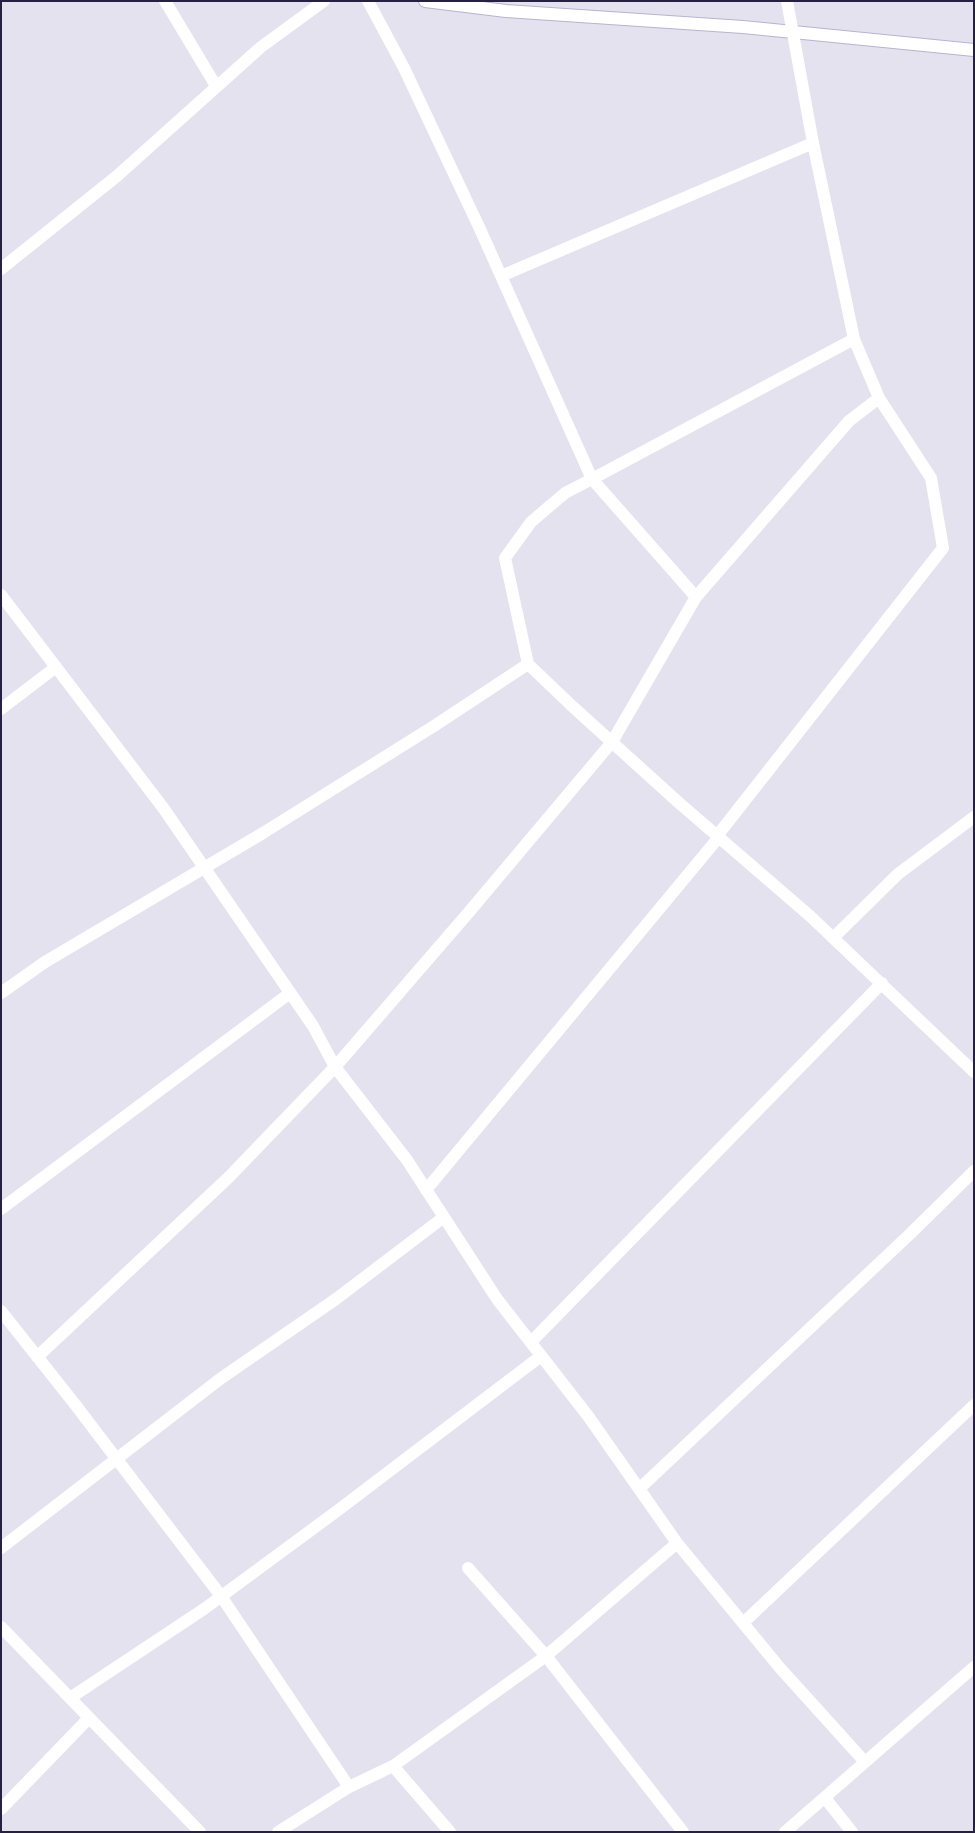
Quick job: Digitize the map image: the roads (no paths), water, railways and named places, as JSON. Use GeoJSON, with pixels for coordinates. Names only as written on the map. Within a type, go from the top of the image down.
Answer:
{"type":"FeatureCollection","features":[{"type":"Feature","properties":{"kind":"street"},"geometry":{"type":"LineString","coordinates":[[165,1],[216,86]]}},
{"type":"Feature","properties":{"kind":"street"},"geometry":{"type":"LineString","coordinates":[[1,269],[117,176],[261,47],[324,1]]}},
{"type":"Feature","properties":{"kind":"street"},"geometry":{"type":"LineString","coordinates":[[368,1],[404,68],[480,228],[592,479],[696,597]]}},
{"type":"Feature","properties":{"kind":"street"},"geometry":{"type":"LineString","coordinates":[[424,1],[506,11],[743,27],[974,50]]}},
{"type":"Feature","properties":{"kind":"street"},"geometry":{"type":"LineString","coordinates":[[426,1190],[718,836],[943,548],[931,478],[879,398],[854,339],[813,143],[787,1]]}},
{"type":"Feature","properties":{"kind":"street"},"geometry":{"type":"LineString","coordinates":[[501,276],[813,143]]}},
{"type":"Feature","properties":{"kind":"street"},"geometry":{"type":"LineString","coordinates":[[854,339],[565,493],[530,522],[505,558],[528,664],[612,742],[810,916],[974,1072]]}},
{"type":"Feature","properties":{"kind":"street"},"geometry":{"type":"LineString","coordinates":[[37,1357],[228,1178],[335,1067],[469,912],[612,742],[696,597],[848,420],[879,398]]}},
{"type":"Feature","properties":{"kind":"street"},"geometry":{"type":"LineString","coordinates":[[1,595],[164,809],[313,1026],[335,1067],[407,1160],[498,1299],[588,1416],[677,1543],[780,1668],[865,1762]]}},
{"type":"Feature","properties":{"kind":"street"},"geometry":{"type":"LineString","coordinates":[[1,993],[45,962],[263,832],[427,730],[528,664]]}},
{"type":"Feature","properties":{"kind":"street"},"geometry":{"type":"LineString","coordinates":[[1,710],[56,667]]}},
{"type":"Feature","properties":{"kind":"street"},"geometry":{"type":"LineString","coordinates":[[833,938],[898,874],[973,819]]}},
{"type":"Feature","properties":{"kind":"street"},"geometry":{"type":"LineString","coordinates":[[531,1342],[882,983]]}},
{"type":"Feature","properties":{"kind":"street"},"geometry":{"type":"LineString","coordinates":[[1,1209],[290,993]]}},
{"type":"Feature","properties":{"kind":"street"},"geometry":{"type":"LineString","coordinates":[[639,1489],[910,1234],[974,1171]]}},
{"type":"Feature","properties":{"kind":"street"},"geometry":{"type":"LineString","coordinates":[[1,1548],[220,1379],[336,1299],[444,1217]]}},
{"type":"Feature","properties":{"kind":"street"},"geometry":{"type":"LineString","coordinates":[[1,1311],[221,1596],[349,1787]]}},
{"type":"Feature","properties":{"kind":"street"},"geometry":{"type":"LineString","coordinates":[[70,1698],[221,1596],[337,1511],[541,1356]]}},
{"type":"Feature","properties":{"kind":"street"},"geometry":{"type":"LineString","coordinates":[[743,1623],[974,1405]]}},
{"type":"Feature","properties":{"kind":"street"},"geometry":{"type":"LineString","coordinates":[[278,1832],[349,1787],[393,1766],[546,1656],[677,1543]]}},
{"type":"Feature","properties":{"kind":"street"},"geometry":{"type":"LineString","coordinates":[[468,1568],[546,1656],[683,1832]]}},
{"type":"Feature","properties":{"kind":"street"},"geometry":{"type":"LineString","coordinates":[[1,1627],[200,1832]]}},
{"type":"Feature","properties":{"kind":"street"},"geometry":{"type":"LineString","coordinates":[[785,1832],[974,1667]]}},
{"type":"Feature","properties":{"kind":"street"},"geometry":{"type":"LineString","coordinates":[[1,1809],[89,1718]]}},
{"type":"Feature","properties":{"kind":"street"},"geometry":{"type":"LineString","coordinates":[[393,1766],[450,1832]]}},
{"type":"Feature","properties":{"kind":"street"},"geometry":{"type":"LineString","coordinates":[[824,1798],[852,1832]]}}]}
